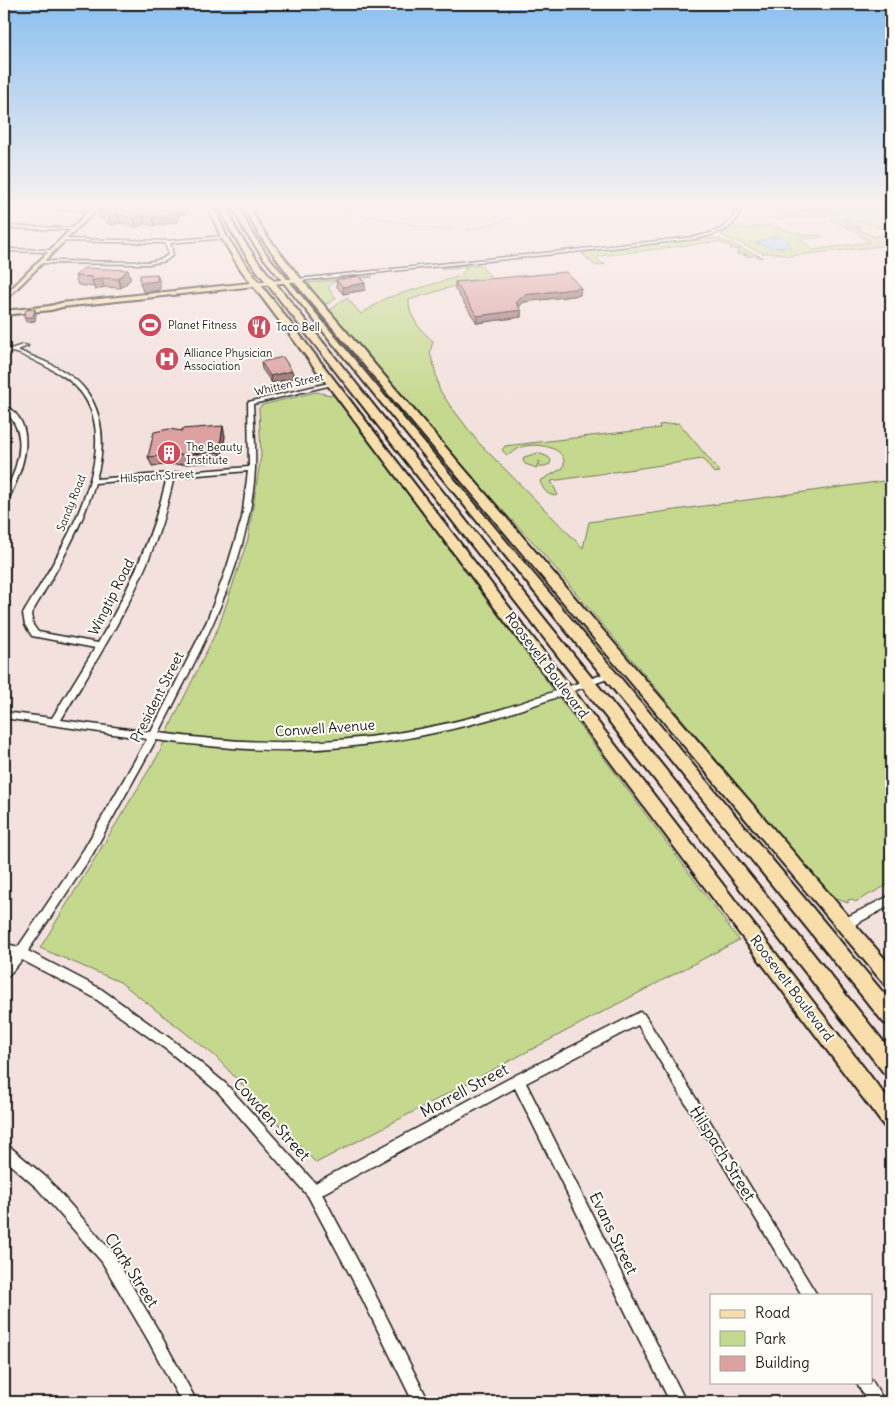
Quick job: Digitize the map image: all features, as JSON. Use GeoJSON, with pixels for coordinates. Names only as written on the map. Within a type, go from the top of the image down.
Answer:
{"type":"FeatureCollection","features":[{"type":"Feature","properties":{"kind":"highway","name":"Roosevelt Boulevard"},"geometry":{"type":"LineString","coordinates":[[249,273],[891,1119]]}},
{"type":"Feature","properties":{"kind":"highway","name":"Roosevelt Boulevard"},"geometry":{"type":"LineString","coordinates":[[264,273],[891,1066]]}},
{"type":"Feature","properties":{"kind":"highway"},"geometry":{"type":"LineString","coordinates":[[278,273],[891,1016]]}},
{"type":"Feature","properties":{"kind":"highway"},"geometry":{"type":"LineString","coordinates":[[292,273],[891,978]]}},
{"type":"Feature","properties":{"kind":"highway"},"geometry":{"type":"LineString","coordinates":[[346,337],[354,365]]}},
{"type":"Feature","properties":{"kind":"highway"},"geometry":{"type":"LineString","coordinates":[[427,453],[470,483]]}},
{"type":"Feature","properties":{"kind":"highway"},"geometry":{"type":"LineString","coordinates":[[468,531],[494,596]]}},
{"type":"Feature","properties":{"kind":"main road"},"geometry":{"type":"LineString","coordinates":[[4,299],[30,273]]}},
{"type":"Feature","properties":{"kind":"main road"},"geometry":{"type":"LineString","coordinates":[[4,309],[61,305],[298,280]]}},
{"type":"Feature","properties":{"kind":"main road"},"geometry":{"type":"LineString","coordinates":[[4,313],[51,308],[61,305]]}},
{"type":"Feature","properties":{"kind":"street"},"geometry":{"type":"LineString","coordinates":[[298,280],[367,273]]}},
{"type":"Feature","properties":{"kind":"street"},"geometry":{"type":"LineString","coordinates":[[4,353],[25,346]]}},
{"type":"Feature","properties":{"kind":"street","name":"Sandy Road"},"geometry":{"type":"LineString","coordinates":[[11,350],[40,361],[79,386],[93,405],[99,419],[101,436],[100,458],[93,481],[62,552],[27,614],[28,625],[35,634],[99,646]]}},
{"type":"Feature","properties":{"kind":"street","name":"Whitten Street"},"geometry":{"type":"LineString","coordinates":[[250,403],[333,384]]}},
{"type":"Feature","properties":{"kind":"street","name":"President Street"},"geometry":{"type":"LineString","coordinates":[[4,972],[20,953],[88,852],[153,736],[211,620],[231,567],[245,518],[252,469],[250,403]]}},
{"type":"Feature","properties":{"kind":"street"},"geometry":{"type":"LineString","coordinates":[[4,407],[19,423],[22,443],[19,466],[4,502]]}},
{"type":"Feature","properties":{"kind":"street","name":"Hilspach Street"},"geometry":{"type":"LineString","coordinates":[[93,481],[252,469]]}},
{"type":"Feature","properties":{"kind":"street","name":"Wingtip Road"},"geometry":{"type":"LineString","coordinates":[[55,722],[99,646],[114,624],[131,590],[158,525],[171,476]]}},
{"type":"Feature","properties":{"kind":"street","name":"Conwell Avenue"},"geometry":{"type":"LineString","coordinates":[[4,715],[153,736],[294,746],[365,740],[420,732],[500,712],[610,675]]}},
{"type":"Feature","properties":{"kind":"street"},"geometry":{"type":"LineString","coordinates":[[845,924],[891,900]]}},
{"type":"Feature","properties":{"kind":"street","name":"Cowden Street"},"geometry":{"type":"LineString","coordinates":[[4,948],[20,953],[97,993],[171,1046],[222,1088],[313,1191],[364,1285],[421,1402]]}},
{"type":"Feature","properties":{"kind":"street","name":"Hilspach Street"},"geometry":{"type":"LineString","coordinates":[[633,1021],[640,1018],[809,1294]]}},
{"type":"Feature","properties":{"kind":"street","name":"Morrell Street"},"geometry":{"type":"LineString","coordinates":[[313,1191],[518,1080],[633,1021]]}},
{"type":"Feature","properties":{"kind":"street","name":"Evans Street"},"geometry":{"type":"LineString","coordinates":[[518,1080],[678,1402]]}},
{"type":"Feature","properties":{"kind":"street","name":"Clark Street"},"geometry":{"type":"LineString","coordinates":[[4,1151],[42,1183],[107,1257],[190,1402]]}},
{"type":"Feature","properties":{"kind":"street"},"geometry":{"type":"LineString","coordinates":[[865,1384],[877,1402]]}},
{"type":"Feature","properties":{"kind":"green space"},"geometry":{"type":"Polygon","coordinates":[[[463,273],[487,273],[490,276],[489,278],[461,284],[409,300],[409,306],[416,323],[433,341],[430,353],[439,389],[478,442],[583,548],[589,522],[891,480],[891,883],[855,902],[852,899],[848,900],[848,903],[837,899],[826,890],[533,542],[483,490],[359,344],[328,311],[347,298],[361,314],[386,298],[454,278],[463,273]]]}},
{"type":"Feature","properties":{"kind":"green space"},"geometry":{"type":"Polygon","coordinates":[[[372,276],[333,282],[328,288],[336,298],[329,303],[323,304],[308,283],[372,276]]]}},
{"type":"Feature","properties":{"kind":"green space"},"geometry":{"type":"Polygon","coordinates":[[[316,392],[335,396],[739,940],[316,1163],[214,1055],[120,982],[40,948],[160,752],[172,722],[219,626],[248,539],[261,455],[259,408],[262,405],[316,392]]]}},
{"type":"Feature","properties":{"kind":"green space"},"geometry":{"type":"Polygon","coordinates":[[[679,423],[720,472],[714,473],[703,459],[551,481],[558,495],[551,495],[546,492],[540,481],[563,468],[564,461],[558,451],[538,445],[523,447],[507,455],[502,450],[505,446],[660,428],[659,425],[679,423]]]}},
{"type":"Feature","properties":{"kind":"green space"},"geometry":{"type":"Polygon","coordinates":[[[538,453],[548,457],[551,460],[550,464],[539,468],[540,462],[538,461],[537,468],[525,464],[524,457],[538,453]]]}},
{"type":"Feature","properties":{"kind":"building"},"geometry":{"type":"Polygon","coordinates":[[[79,273],[125,273],[118,279],[101,278],[92,281],[92,277],[75,276],[79,273]]]}},
{"type":"Feature","properties":{"kind":"building"},"geometry":{"type":"Polygon","coordinates":[[[567,273],[581,288],[524,295],[516,303],[521,310],[477,316],[455,282],[567,273]]]}},
{"type":"Feature","properties":{"kind":"building"},"geometry":{"type":"Polygon","coordinates":[[[157,274],[157,281],[140,283],[140,275],[157,274]]]}},
{"type":"Feature","properties":{"kind":"building"},"geometry":{"type":"Polygon","coordinates":[[[358,276],[365,283],[343,287],[336,280],[358,276]]]}},
{"type":"Feature","properties":{"kind":"building"},"geometry":{"type":"Polygon","coordinates":[[[35,309],[33,317],[24,317],[26,310],[35,309]]]}},
{"type":"Feature","properties":{"kind":"building"},"geometry":{"type":"Polygon","coordinates":[[[283,357],[292,371],[270,376],[261,362],[283,357]]]}},
{"type":"Feature","properties":{"kind":"building"},"geometry":{"type":"Polygon","coordinates":[[[223,426],[219,452],[148,457],[154,432],[169,429],[182,431],[182,429],[223,426]]]}},
{"type":"Feature","properties":{"kind":"place","name":"Planet Fitness"},"geometry":{"type":"Point","coordinates":[150,325]}},
{"type":"Feature","properties":{"kind":"place","name":"Taco Bell"},"geometry":{"type":"Point","coordinates":[259,327]}},
{"type":"Feature","properties":{"kind":"place","name":"Alliance Physician Association"},"geometry":{"type":"Point","coordinates":[167,359]}},
{"type":"Feature","properties":{"kind":"place","name":"The Beauty Institute"},"geometry":{"type":"Point","coordinates":[169,453]}}]}
